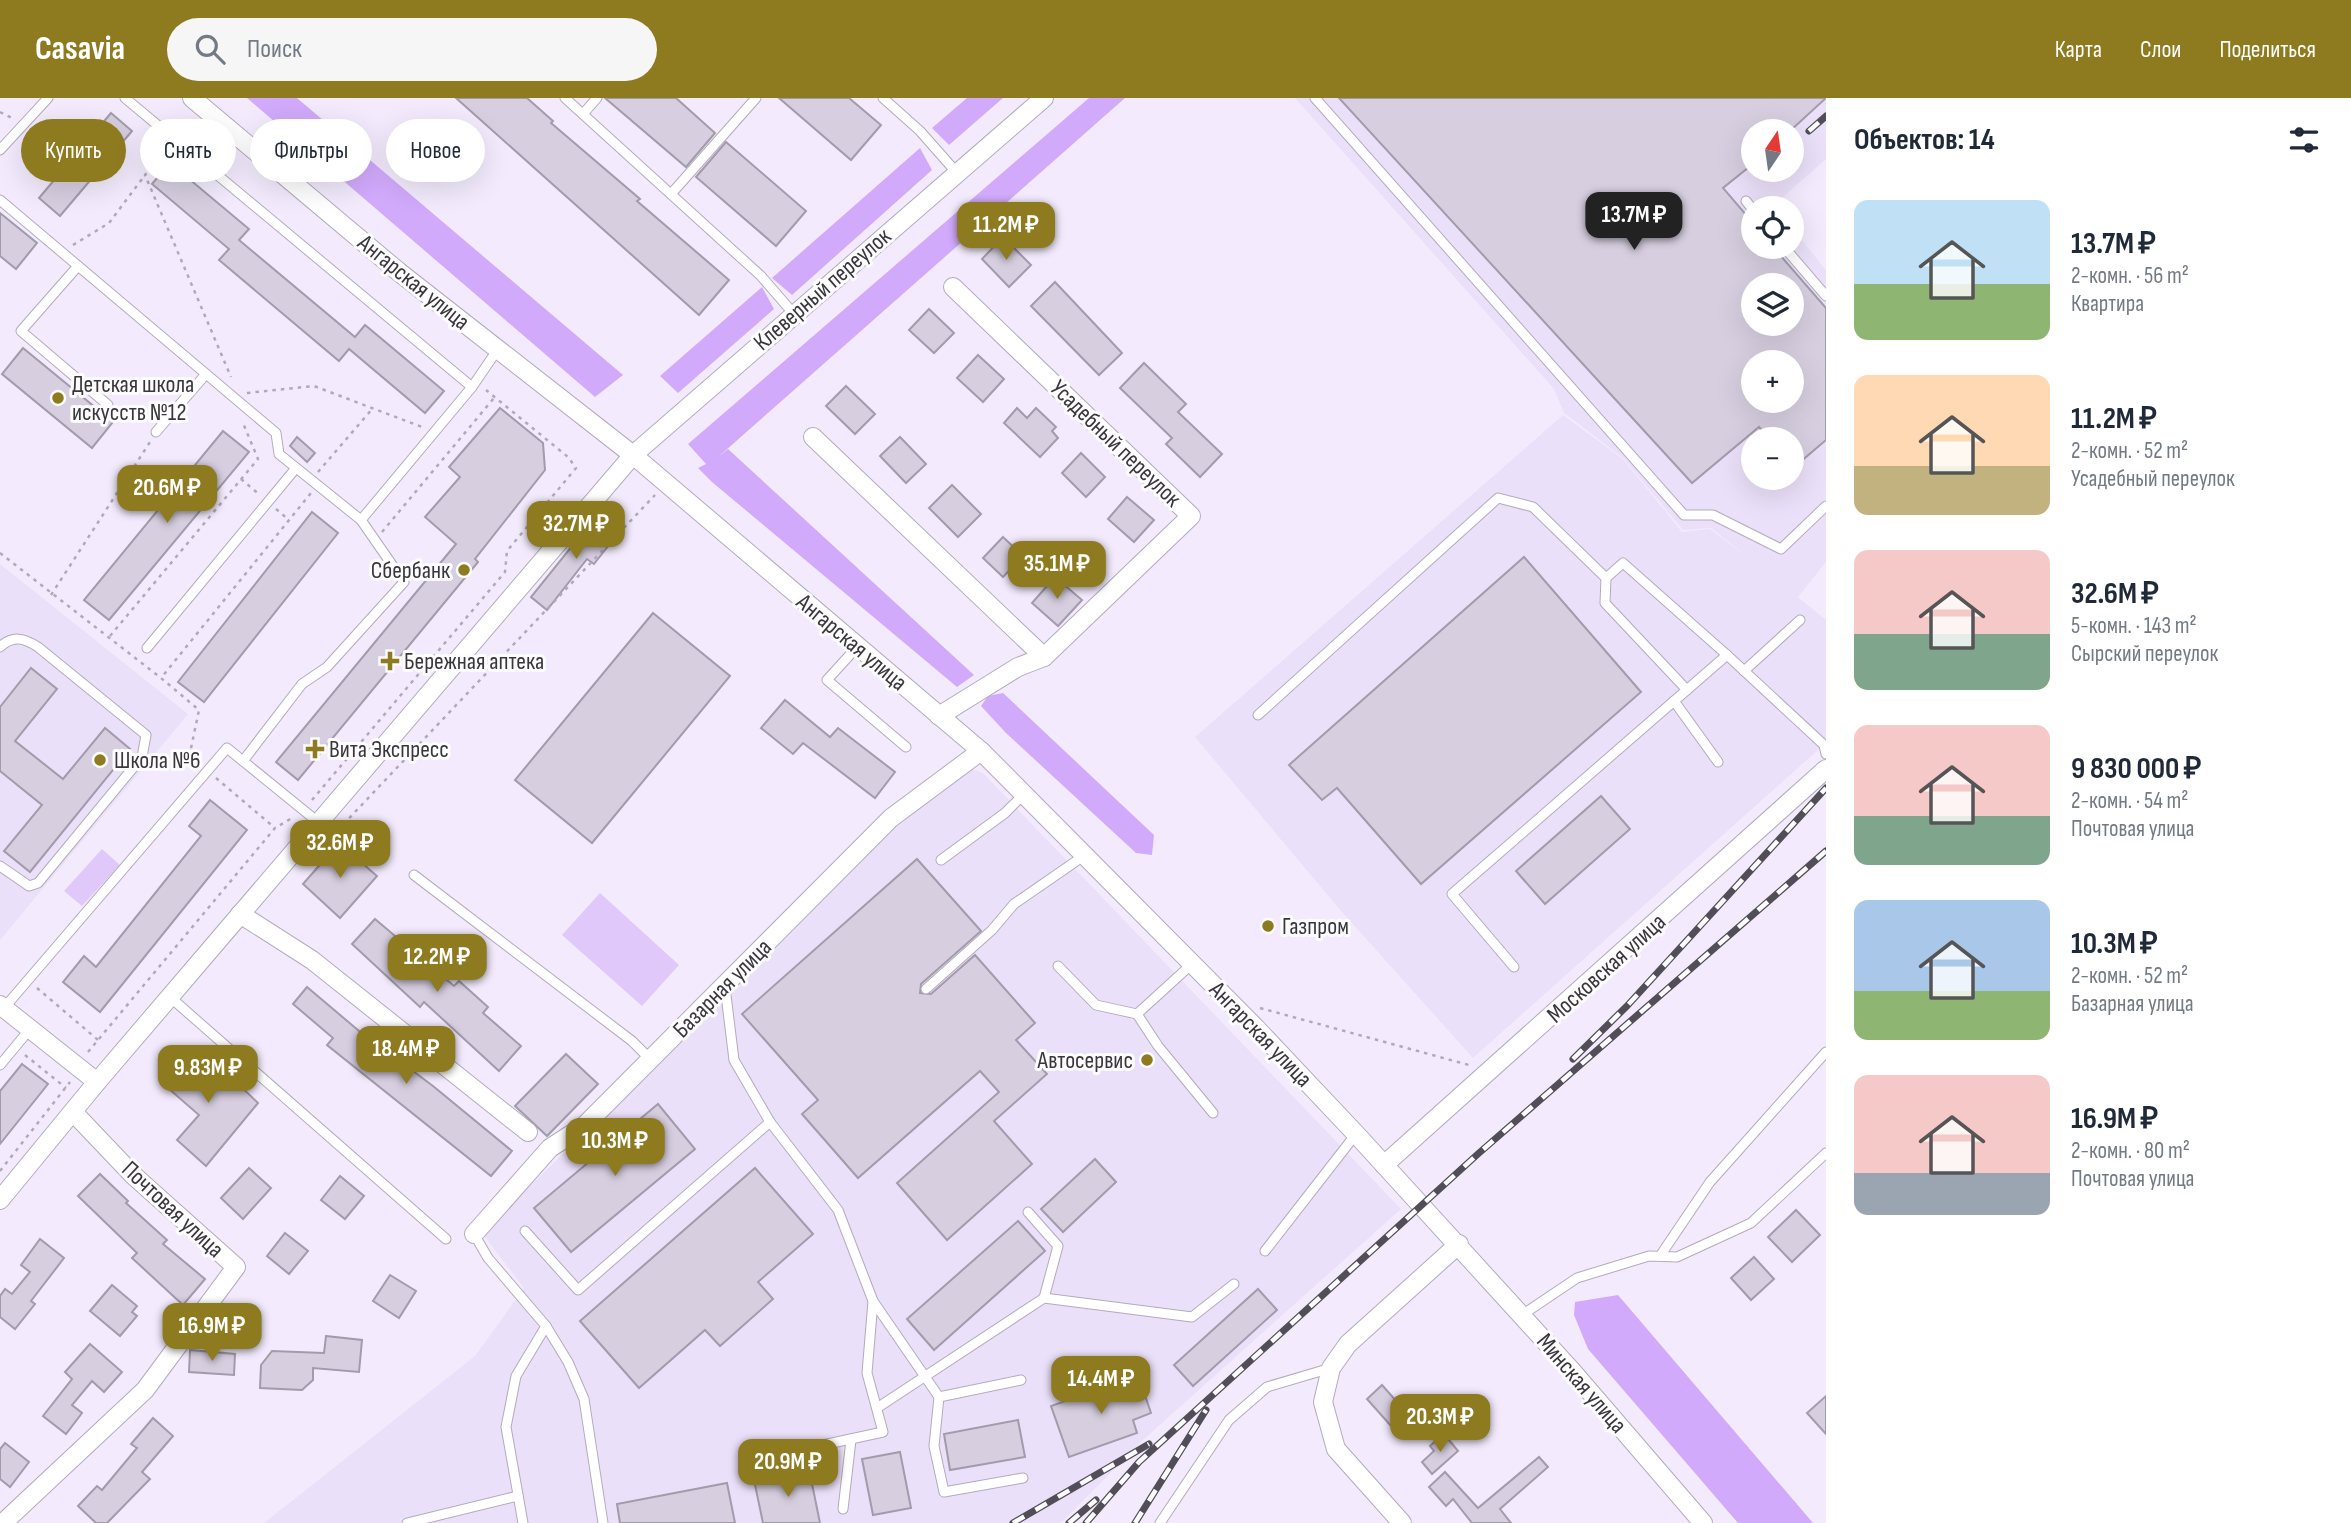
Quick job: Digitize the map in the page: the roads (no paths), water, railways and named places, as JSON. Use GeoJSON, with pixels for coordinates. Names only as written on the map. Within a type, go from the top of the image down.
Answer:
{"type":"FeatureCollection","features":[{"type":"Feature","properties":{"kind":"street","name":"Ангарская улица"},"geometry":{"type":"LineString","coordinates":[[192,98],[399,272],[633,455],[981,751],[1193,963],[1459,1244]]}},
{"type":"Feature","properties":{"kind":"street","name":"Клеверный переулок"},"geometry":{"type":"LineString","coordinates":[[0,1200],[97,1082],[633,455],[793,313],[1044,98]]}},
{"type":"Feature","properties":{"kind":"street","name":"Усадебный переулок"},"geometry":{"type":"LineString","coordinates":[[939,716],[1018,667],[1044,657],[1191,516],[953,287]]}},
{"type":"Feature","properties":{"kind":"street"},"geometry":{"type":"LineString","coordinates":[[813,437],[1044,657]]}},
{"type":"Feature","properties":{"kind":"street","name":"Базарная улица"},"geometry":{"type":"LineString","coordinates":[[474,1234],[550,1148],[584,1126],[891,818],[981,751]]}},
{"type":"Feature","properties":{"kind":"street","name":"Московская улица"},"geometry":{"type":"LineString","coordinates":[[1384,1166],[1826,769]]}},
{"type":"Feature","properties":{"kind":"street"},"geometry":{"type":"LineString","coordinates":[[240,914],[312,960],[528,1132]]}},
{"type":"Feature","properties":{"kind":"street"},"geometry":{"type":"LineString","coordinates":[[2,1007],[97,1082]]}},
{"type":"Feature","properties":{"kind":"street","name":"Почтовая улица"},"geometry":{"type":"LineString","coordinates":[[4,1523],[145,1390],[236,1267],[133,1175],[74,1113]]}},
{"type":"Feature","properties":{"kind":"street"},"geometry":{"type":"LineString","coordinates":[[1402,1523],[1336,1449],[1323,1402],[1331,1368],[1348,1344],[1459,1244]]}},
{"type":"Feature","properties":{"kind":"street","name":"Минская улица"},"geometry":{"type":"LineString","coordinates":[[1459,1244],[1703,1523]]}},
{"type":"Feature","properties":{"kind":"lane"},"geometry":{"type":"LineString","coordinates":[[0,150],[48,98]]}},
{"type":"Feature","properties":{"kind":"lane"},"geometry":{"type":"LineString","coordinates":[[125,98],[474,384]]}},
{"type":"Feature","properties":{"kind":"lane"},"geometry":{"type":"LineString","coordinates":[[565,98],[761,276],[793,313]]}},
{"type":"Feature","properties":{"kind":"lane"},"geometry":{"type":"LineString","coordinates":[[583,114],[597,98]]}},
{"type":"Feature","properties":{"kind":"lane"},"geometry":{"type":"LineString","coordinates":[[671,194],[756,98]]}},
{"type":"Feature","properties":{"kind":"lane"},"geometry":{"type":"LineString","coordinates":[[883,98],[920,131],[957,173]]}},
{"type":"Feature","properties":{"kind":"lane"},"geometry":{"type":"LineString","coordinates":[[1315,98],[1684,515],[1713,515],[1782,549],[1826,506]]}},
{"type":"Feature","properties":{"kind":"lane"},"geometry":{"type":"LineString","coordinates":[[0,200],[276,433],[279,454],[361,520],[404,582],[327,667],[302,684],[243,761]]}},
{"type":"Feature","properties":{"kind":"lane"},"geometry":{"type":"LineString","coordinates":[[1794,259],[1826,296]]}},
{"type":"Feature","properties":{"kind":"lane"},"geometry":{"type":"LineString","coordinates":[[78,266],[21,331],[108,405]]}},
{"type":"Feature","properties":{"kind":"lane"},"geometry":{"type":"LineString","coordinates":[[361,520],[474,384],[498,349]]}},
{"type":"Feature","properties":{"kind":"lane"},"geometry":{"type":"LineString","coordinates":[[156,432],[206,374]]}},
{"type":"Feature","properties":{"kind":"lane"},"geometry":{"type":"LineString","coordinates":[[147,648],[296,468]]}},
{"type":"Feature","properties":{"kind":"lane"},"geometry":{"type":"LineString","coordinates":[[1258,715],[1498,498],[1533,508],[1606,578]]}},
{"type":"Feature","properties":{"kind":"lane"},"geometry":{"type":"LineString","coordinates":[[1687,690],[1605,603],[1606,578],[1623,563],[1824,745],[1826,754]]}},
{"type":"Feature","properties":{"kind":"lane"},"geometry":{"type":"LineString","coordinates":[[1744,671],[1800,620]]}},
{"type":"Feature","properties":{"kind":"lane"},"geometry":{"type":"LineString","coordinates":[[0,647],[12,638],[25,639],[146,735],[142,757],[38,884],[29,887],[0,866]]}},
{"type":"Feature","properties":{"kind":"lane"},"geometry":{"type":"LineString","coordinates":[[857,647],[827,680],[906,747]]}},
{"type":"Feature","properties":{"kind":"lane"},"geometry":{"type":"LineString","coordinates":[[1514,967],[1452,894],[1727,655]]}},
{"type":"Feature","properties":{"kind":"lane"},"geometry":{"type":"LineString","coordinates":[[1674,701],[1718,762]]}},
{"type":"Feature","properties":{"kind":"lane"},"geometry":{"type":"LineString","coordinates":[[2,1007],[227,748],[318,822]]}},
{"type":"Feature","properties":{"kind":"lane"},"geometry":{"type":"LineString","coordinates":[[941,860],[1005,813],[1024,794]]}},
{"type":"Feature","properties":{"kind":"lane"},"geometry":{"type":"LineString","coordinates":[[926,989],[992,930],[1014,904],[1085,855]]}},
{"type":"Feature","properties":{"kind":"lane"},"geometry":{"type":"LineString","coordinates":[[414,876],[632,1041],[650,1060]]}},
{"type":"Feature","properties":{"kind":"lane"},"geometry":{"type":"LineString","coordinates":[[1137,1014],[1193,963]]}},
{"type":"Feature","properties":{"kind":"lane"},"geometry":{"type":"LineString","coordinates":[[1058,966],[1096,1005],[1137,1014],[1158,1046],[1213,1113]]}},
{"type":"Feature","properties":{"kind":"lane"},"geometry":{"type":"LineString","coordinates":[[724,985],[734,1060],[770,1122],[838,1210],[873,1301],[939,1397],[934,1446],[944,1492],[1023,1478]]}},
{"type":"Feature","properties":{"kind":"lane"},"geometry":{"type":"LineString","coordinates":[[170,997],[446,1239]]}},
{"type":"Feature","properties":{"kind":"lane"},"geometry":{"type":"LineString","coordinates":[[0,1065],[30,1028]]}},
{"type":"Feature","properties":{"kind":"lane"},"geometry":{"type":"LineString","coordinates":[[1660,1256],[1710,1182],[1826,1052]]}},
{"type":"Feature","properties":{"kind":"lane"},"geometry":{"type":"LineString","coordinates":[[525,1231],[578,1290],[770,1122]]}},
{"type":"Feature","properties":{"kind":"lane"},"geometry":{"type":"LineString","coordinates":[[1265,1251],[1356,1134]]}},
{"type":"Feature","properties":{"kind":"lane"},"geometry":{"type":"LineString","coordinates":[[1522,1315],[1577,1278],[1649,1256],[1677,1257],[1751,1223],[1826,1153]]}},
{"type":"Feature","properties":{"kind":"lane"},"geometry":{"type":"LineString","coordinates":[[1028,1213],[1058,1246],[1044,1298]]}},
{"type":"Feature","properties":{"kind":"lane"},"geometry":{"type":"LineString","coordinates":[[474,1234],[488,1258],[547,1326],[584,1399],[603,1523]]}},
{"type":"Feature","properties":{"kind":"lane"},"geometry":{"type":"LineString","coordinates":[[877,1408],[923,1375],[1044,1298],[1192,1317],[1234,1284]]}},
{"type":"Feature","properties":{"kind":"lane"},"geometry":{"type":"LineString","coordinates":[[772,1456],[883,1433],[867,1373],[873,1301]]}},
{"type":"Feature","properties":{"kind":"lane"},"geometry":{"type":"LineString","coordinates":[[523,1523],[506,1427],[516,1376],[547,1326]]}},
{"type":"Feature","properties":{"kind":"lane"},"geometry":{"type":"LineString","coordinates":[[1160,1523],[1229,1420],[1267,1387],[1331,1368]]}},
{"type":"Feature","properties":{"kind":"lane"},"geometry":{"type":"LineString","coordinates":[[939,1397],[1021,1380]]}},
{"type":"Feature","properties":{"kind":"lane"},"geometry":{"type":"LineString","coordinates":[[844,1509],[851,1440]]}},
{"type":"Feature","properties":{"kind":"lane"},"geometry":{"type":"LineString","coordinates":[[407,1523],[518,1496]]}},
{"type":"Feature","properties":{"kind":"railway"},"geometry":{"type":"LineString","coordinates":[[1809,131],[1826,116]]}},
{"type":"Feature","properties":{"kind":"railway"},"geometry":{"type":"LineString","coordinates":[[1573,1059],[1627,1006],[1826,788]]}},
{"type":"Feature","properties":{"kind":"railway"},"geometry":{"type":"LineString","coordinates":[[1086,1523],[1139,1462],[1479,1153],[1826,851]]}},
{"type":"Feature","properties":{"kind":"railway"},"geometry":{"type":"LineString","coordinates":[[1135,1523],[1206,1410]]}},
{"type":"Feature","properties":{"kind":"railway"},"geometry":{"type":"LineString","coordinates":[[1013,1523],[1149,1444]]}},
{"type":"Feature","properties":{"kind":"railway"},"geometry":{"type":"LineString","coordinates":[[1069,1523],[1096,1500]]}},
{"type":"Feature","properties":{"kind":"place","name":"Детская школа искусств №12"},"geometry":{"type":"Point","coordinates":[58,398]}},
{"type":"Feature","properties":{"kind":"place","name":"Сбербанк"},"geometry":{"type":"Point","coordinates":[464,570]}},
{"type":"Feature","properties":{"kind":"place","name":"Бережная аптека"},"geometry":{"type":"Point","coordinates":[390,661]}},
{"type":"Feature","properties":{"kind":"place","name":"Вита Экспресс"},"geometry":{"type":"Point","coordinates":[315,749]}},
{"type":"Feature","properties":{"kind":"place","name":"Школа №6"},"geometry":{"type":"Point","coordinates":[100,760]}},
{"type":"Feature","properties":{"kind":"place","name":"Газпром"},"geometry":{"type":"Point","coordinates":[1268,926]}},
{"type":"Feature","properties":{"kind":"place","name":"Автосервис"},"geometry":{"type":"Point","coordinates":[1147,1060]}}]}
